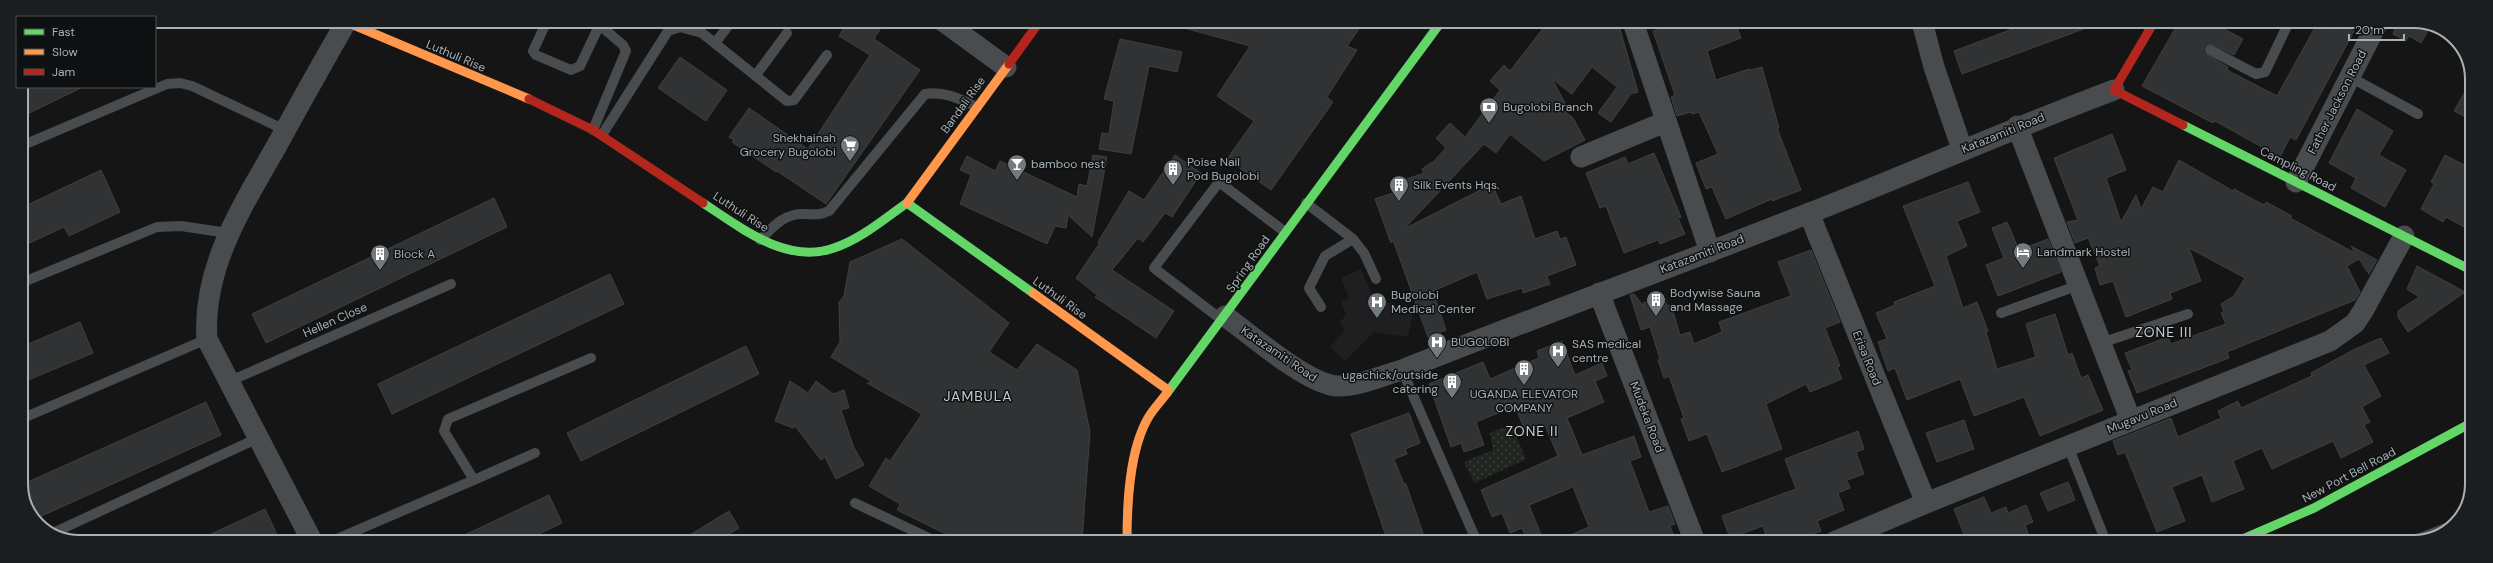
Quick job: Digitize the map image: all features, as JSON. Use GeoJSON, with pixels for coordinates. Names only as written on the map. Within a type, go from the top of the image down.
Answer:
{"type":"FeatureCollection","features":[{"type":"Feature","properties":{"kind":"street"},"geometry":{"type":"LineString","coordinates":[[309,535],[207,339],[208,299],[228,233],[341,28]]}},
{"type":"Feature","properties":{"kind":"street","name":"Luthuli Rise"},"geometry":{"type":"LineString","coordinates":[[361,28],[556,111],[593,130],[760,240],[776,246],[824,251],[849,241],[907,204],[1168,390]]}},
{"type":"Feature","properties":{"kind":"street"},"geometry":{"type":"LineString","coordinates":[[953,28],[1006,67]]}},
{"type":"Feature","properties":{"kind":"street","name":"Bandali Rise"},"geometry":{"type":"LineString","coordinates":[[907,204],[1035,28]]}},
{"type":"Feature","properties":{"kind":"street","name":"Spring Road"},"geometry":{"type":"LineString","coordinates":[[1127,535],[1127,495],[1132,464],[1148,418],[1224,318],[1306,203],[1437,28]]}},
{"type":"Feature","properties":{"kind":"street"},"geometry":{"type":"LineString","coordinates":[[1635,28],[1665,122],[1710,252]]}},
{"type":"Feature","properties":{"kind":"street"},"geometry":{"type":"LineString","coordinates":[[1924,28],[1934,67],[1962,149]]}},
{"type":"Feature","properties":{"kind":"street"},"geometry":{"type":"LineString","coordinates":[[2114,90],[2150,28]]}},
{"type":"Feature","properties":{"kind":"street","name":"Father Jackson Road"},"geometry":{"type":"LineString","coordinates":[[2296,182],[2375,28]]}},
{"type":"Feature","properties":{"kind":"street","name":"Katazamiti Road"},"geometry":{"type":"LineString","coordinates":[[1224,318],[1307,375],[1324,383],[1336,386],[1351,384],[1402,370],[1599,293],[1710,252],[1809,213],[2017,126],[2114,90]]}},
{"type":"Feature","properties":{"kind":"street","name":"Campling Road"},"geometry":{"type":"LineString","coordinates":[[2114,90],[2465,267]]}},
{"type":"Feature","properties":{"kind":"street"},"geometry":{"type":"LineString","coordinates":[[1581,157],[1665,122]]}},
{"type":"Feature","properties":{"kind":"street"},"geometry":{"type":"LineString","coordinates":[[2017,126],[2131,421]]}},
{"type":"Feature","properties":{"kind":"street","name":"Erisa Road"},"geometry":{"type":"LineString","coordinates":[[1809,213],[1926,503]]}},
{"type":"Feature","properties":{"kind":"street","name":"Mugavu Road"},"geometry":{"type":"LineString","coordinates":[[1851,535],[1926,503],[2330,341],[2355,323],[2404,236]]}},
{"type":"Feature","properties":{"kind":"street","name":"Mudeka Road"},"geometry":{"type":"LineString","coordinates":[[1599,293],[1692,535]]}},
{"type":"Feature","properties":{"kind":"street","name":"New Port Bell Road"},"geometry":{"type":"LineString","coordinates":[[2252,535],[2314,508],[2465,425]]}},
{"type":"Feature","properties":{"kind":"lane"},"geometry":{"type":"LineString","coordinates":[[544,28],[533,51],[536,55],[571,70],[580,66],[595,28]]}},
{"type":"Feature","properties":{"kind":"lane"},"geometry":{"type":"LineString","coordinates":[[593,130],[626,51],[624,45],[603,28]]}},
{"type":"Feature","properties":{"kind":"lane"},"geometry":{"type":"LineString","coordinates":[[602,135],[668,31],[677,28]]}},
{"type":"Feature","properties":{"kind":"lane"},"geometry":{"type":"LineString","coordinates":[[689,28],[715,43],[788,100],[794,100],[826,55]]}},
{"type":"Feature","properties":{"kind":"lane"},"geometry":{"type":"LineString","coordinates":[[715,43],[727,28]]}},
{"type":"Feature","properties":{"kind":"lane"},"geometry":{"type":"LineString","coordinates":[[2210,50],[2256,74],[2265,72],[2286,28]]}},
{"type":"Feature","properties":{"kind":"lane"},"geometry":{"type":"LineString","coordinates":[[756,75],[787,33]]}},
{"type":"Feature","properties":{"kind":"lane"},"geometry":{"type":"LineString","coordinates":[[2350,77],[2418,114]]}},
{"type":"Feature","properties":{"kind":"lane"},"geometry":{"type":"LineString","coordinates":[[28,143],[167,84],[180,83],[192,86],[285,130]]}},
{"type":"Feature","properties":{"kind":"lane"},"geometry":{"type":"LineString","coordinates":[[760,240],[785,217],[801,214],[818,216],[829,211],[926,94],[935,92],[954,96],[977,107]]}},
{"type":"Feature","properties":{"kind":"lane"},"geometry":{"type":"LineString","coordinates":[[1224,318],[1154,268],[1219,182],[1285,232]]}},
{"type":"Feature","properties":{"kind":"lane"},"geometry":{"type":"LineString","coordinates":[[1306,203],[1352,239],[1364,253],[1376,279]]}},
{"type":"Feature","properties":{"kind":"lane"},"geometry":{"type":"LineString","coordinates":[[28,280],[157,227],[180,226],[228,233]]}},
{"type":"Feature","properties":{"kind":"lane"},"geometry":{"type":"LineString","coordinates":[[1321,308],[1309,288],[1325,256],[1352,239]]}},
{"type":"Feature","properties":{"kind":"lane","name":"Hellen Close"},"geometry":{"type":"LineString","coordinates":[[230,381],[451,284]]}},
{"type":"Feature","properties":{"kind":"lane"},"geometry":{"type":"LineString","coordinates":[[2001,313],[2078,285]]}},
{"type":"Feature","properties":{"kind":"lane"},"geometry":{"type":"LineString","coordinates":[[2101,343],[2188,314]]}},
{"type":"Feature","properties":{"kind":"lane"},"geometry":{"type":"LineString","coordinates":[[28,416],[207,339]]}},
{"type":"Feature","properties":{"kind":"lane"},"geometry":{"type":"LineString","coordinates":[[474,480],[444,431],[448,419],[591,358]]}},
{"type":"Feature","properties":{"kind":"lane"},"geometry":{"type":"LineString","coordinates":[[1402,370],[1474,535]]}},
{"type":"Feature","properties":{"kind":"lane"},"geometry":{"type":"LineString","coordinates":[[59,530],[258,438]]}},
{"type":"Feature","properties":{"kind":"lane"},"geometry":{"type":"LineString","coordinates":[[2068,446],[2103,535]]}},
{"type":"Feature","properties":{"kind":"lane"},"geometry":{"type":"LineString","coordinates":[[346,535],[535,453]]}},
{"type":"Feature","properties":{"kind":"lane"},"geometry":{"type":"LineString","coordinates":[[855,504],[922,535]]}},
{"type":"Feature","properties":{"kind":"shaded area","name":"Bugolobi Medical Center"},"geometry":{"type":"Polygon","coordinates":[[[1361,269],[1375,301],[1396,304],[1396,309],[1413,311],[1408,337],[1374,332],[1345,361],[1330,347],[1345,330],[1340,323],[1346,314],[1341,302],[1349,298],[1341,278],[1361,269]]]}},
{"type":"Feature","properties":{"kind":"shaded area"},"geometry":{"type":"Polygon","coordinates":[[[1511,424],[1526,459],[1475,483],[1464,462],[1493,450],[1490,433],[1511,424]]]}},
{"type":"Feature","properties":{"kind":"building"},"geometry":{"type":"Polygon","coordinates":[[[844,28],[881,28],[874,39],[920,70],[826,204],[732,142],[734,140],[729,137],[749,108],[808,149],[870,55],[839,36],[844,28]]]}},
{"type":"Feature","properties":{"kind":"building"},"geometry":{"type":"Polygon","coordinates":[[[1184,28],[1360,28],[1347,46],[1357,50],[1327,97],[1333,102],[1271,190],[1227,159],[1254,121],[1217,96],[1250,46],[1184,28]]]}},
{"type":"Feature","properties":{"kind":"building"},"geometry":{"type":"Polygon","coordinates":[[[1543,28],[1620,28],[1638,92],[1631,94],[1611,122],[1598,113],[1617,87],[1592,67],[1572,94],[1552,79],[1565,103],[1561,108],[1573,118],[1585,140],[1544,161],[1510,134],[1496,153],[1484,144],[1404,229],[1492,184],[1501,204],[1521,196],[1535,239],[1557,231],[1560,239],[1566,237],[1576,265],[1547,276],[1550,284],[1523,293],[1522,288],[1487,299],[1477,272],[1433,291],[1446,330],[1428,337],[1393,240],[1391,243],[1375,199],[1393,193],[1390,185],[1424,173],[1422,169],[1434,161],[1446,148],[1436,138],[1450,123],[1465,137],[1500,90],[1490,81],[1504,65],[1510,71],[1543,28]]]}},
{"type":"Feature","properties":{"kind":"building"},"geometry":{"type":"Polygon","coordinates":[[[1662,28],[1737,28],[1741,38],[1707,51],[1716,80],[1749,69],[1762,67],[1779,128],[1777,128],[1801,190],[1772,201],[1772,199],[1726,219],[1712,187],[1706,189],[1696,163],[1718,154],[1699,112],[1692,114],[1691,112],[1677,116],[1671,97],[1675,95],[1653,31],[1662,28]]]}},
{"type":"Feature","properties":{"kind":"building"},"geometry":{"type":"Polygon","coordinates":[[[2015,28],[2086,28],[1962,74],[1954,51],[2015,28]]]}},
{"type":"Feature","properties":{"kind":"building"},"geometry":{"type":"Polygon","coordinates":[[[2176,28],[2222,28],[2243,39],[2234,55],[2210,44],[2204,47],[2204,53],[2228,67],[2227,70],[2277,96],[2315,28],[2331,28],[2335,30],[2336,28],[2348,28],[2354,31],[2296,140],[2290,137],[2280,157],[2215,121],[2213,123],[2142,86],[2176,28]]]}},
{"type":"Feature","properties":{"kind":"building"},"geometry":{"type":"Polygon","coordinates":[[[2393,28],[2414,28],[2428,30],[2421,43],[2409,36],[2406,41],[2393,34],[2395,29],[2393,28]]]}},
{"type":"Feature","properties":{"kind":"building"},"geometry":{"type":"Polygon","coordinates":[[[1120,39],[1182,52],[1177,72],[1149,66],[1131,154],[1099,149],[1102,133],[1109,134],[1114,101],[1104,99],[1120,39]]]}},
{"type":"Feature","properties":{"kind":"building"},"geometry":{"type":"Polygon","coordinates":[[[680,57],[727,90],[706,121],[658,88],[680,57]]]}},
{"type":"Feature","properties":{"kind":"building"},"geometry":{"type":"Polygon","coordinates":[[[28,88],[81,88],[28,114],[28,88]]]}},
{"type":"Feature","properties":{"kind":"building"},"geometry":{"type":"Polygon","coordinates":[[[2465,92],[2465,116],[2454,111],[2465,92]]]}},
{"type":"Feature","properties":{"kind":"building"},"geometry":{"type":"Polygon","coordinates":[[[2357,109],[2393,131],[2379,155],[2406,170],[2385,207],[2351,188],[2356,178],[2329,163],[2357,109]]]}},
{"type":"Feature","properties":{"kind":"building"},"geometry":{"type":"Polygon","coordinates":[[[2112,134],[2126,170],[2106,178],[2121,222],[2136,195],[2141,209],[2153,187],[2163,192],[2179,160],[2233,191],[2234,189],[2264,205],[2266,202],[2292,216],[2290,218],[2355,253],[2351,246],[2377,260],[2369,274],[2359,259],[2347,266],[2360,292],[2355,300],[2227,352],[2229,358],[2137,393],[2128,371],[2132,370],[2125,353],[2168,337],[2171,344],[2226,324],[2221,313],[2224,311],[2221,304],[2234,296],[2245,278],[2189,248],[2201,281],[2170,293],[2172,299],[2126,317],[2113,281],[2100,285],[2095,268],[2100,266],[2088,238],[2075,243],[2067,222],[2078,220],[2054,158],[2112,134]]]}},
{"type":"Feature","properties":{"kind":"building"},"geometry":{"type":"Polygon","coordinates":[[[1654,153],[1681,217],[1678,218],[1685,234],[1660,244],[1658,240],[1624,253],[1606,206],[1600,208],[1586,173],[1625,157],[1628,164],[1654,153]]]}},
{"type":"Feature","properties":{"kind":"building"},"geometry":{"type":"Polygon","coordinates":[[[1093,155],[1107,157],[1092,237],[1068,215],[1066,228],[1055,226],[1047,244],[960,204],[971,175],[960,170],[967,156],[995,171],[1000,161],[1077,197],[1079,184],[1087,186],[1093,155]]]}},
{"type":"Feature","properties":{"kind":"building"},"geometry":{"type":"Polygon","coordinates":[[[1175,155],[1201,173],[1172,217],[1165,213],[1143,242],[1138,238],[1112,270],[1174,311],[1156,338],[1095,297],[1097,295],[1076,278],[1099,244],[1098,242],[1129,191],[1144,200],[1175,155]]]}},
{"type":"Feature","properties":{"kind":"building"},"geometry":{"type":"Polygon","coordinates":[[[2445,155],[2465,165],[2465,227],[2446,217],[2443,222],[2421,209],[2434,184],[2431,182],[2445,155]]]}},
{"type":"Feature","properties":{"kind":"building"},"geometry":{"type":"Polygon","coordinates":[[[101,170],[120,212],[69,236],[64,227],[28,244],[28,205],[101,170]]]}},
{"type":"Feature","properties":{"kind":"building"},"geometry":{"type":"Polygon","coordinates":[[[1968,182],[1980,212],[1957,221],[1967,246],[1946,256],[1963,308],[1977,302],[1988,331],[1986,332],[1997,369],[2036,357],[2026,324],[2055,314],[2068,355],[2072,353],[2081,378],[2088,375],[2103,410],[2040,436],[2024,397],[1974,416],[1960,379],[1907,400],[1895,368],[1888,371],[1878,342],[1887,339],[1876,313],[1895,305],[1894,302],[1935,286],[1903,206],[1968,182]]]}},
{"type":"Feature","properties":{"kind":"building","name":"Block A"},"geometry":{"type":"Polygon","coordinates":[[[494,198],[507,227],[266,343],[252,314],[494,198]]]}},
{"type":"Feature","properties":{"kind":"building","name":"Landmark Hostel"},"geometry":{"type":"Polygon","coordinates":[[[2007,222],[2019,250],[2048,239],[2061,272],[1998,296],[1986,265],[2004,258],[1992,228],[2007,222]]]}},
{"type":"Feature","properties":{"kind":"building"},"geometry":{"type":"Polygon","coordinates":[[[902,239],[1009,323],[989,352],[1017,370],[1037,344],[1077,370],[1090,432],[1082,535],[948,535],[897,510],[900,504],[869,486],[886,458],[890,461],[922,414],[867,383],[872,382],[831,357],[840,342],[839,302],[844,296],[850,262],[902,239]]]}},
{"type":"Feature","properties":{"kind":"building"},"geometry":{"type":"Polygon","coordinates":[[[1811,250],[1840,322],[1825,328],[1840,366],[1837,367],[1842,379],[1810,392],[1806,384],[1766,404],[1782,449],[1722,472],[1707,434],[1689,441],[1681,419],[1684,418],[1669,376],[1664,378],[1650,327],[1641,330],[1630,295],[1634,294],[1645,308],[1643,303],[1664,296],[1667,306],[1671,305],[1680,335],[1690,332],[1694,344],[1722,332],[1719,322],[1791,296],[1778,262],[1811,250]]]}},
{"type":"Feature","properties":{"kind":"building"},"geometry":{"type":"Polygon","coordinates":[[[2417,266],[2465,292],[2408,332],[2398,317],[2398,311],[2419,297],[2407,289],[2417,266]]]}},
{"type":"Feature","properties":{"kind":"building"},"geometry":{"type":"Polygon","coordinates":[[[610,274],[624,304],[392,414],[378,384],[610,274]]]}},
{"type":"Feature","properties":{"kind":"building"},"geometry":{"type":"Polygon","coordinates":[[[80,322],[93,353],[28,380],[28,344],[80,322]]]}},
{"type":"Feature","properties":{"kind":"building"},"geometry":{"type":"Polygon","coordinates":[[[2381,338],[2389,353],[2364,365],[2381,396],[2362,407],[2370,422],[2364,425],[2373,442],[2341,458],[2333,441],[2272,469],[2262,448],[2233,461],[2244,489],[2212,502],[2202,475],[2172,487],[2185,521],[2157,532],[2125,452],[2118,455],[2113,441],[2171,418],[2178,437],[2221,418],[2218,411],[2238,401],[2241,408],[2312,376],[2311,373],[2355,349],[2381,338]]]}},
{"type":"Feature","properties":{"kind":"building"},"geometry":{"type":"Polygon","coordinates":[[[1562,341],[1575,375],[1602,363],[1607,376],[1595,381],[1604,402],[1567,418],[1582,455],[1634,436],[1641,457],[1630,461],[1649,512],[1668,506],[1675,524],[1670,526],[1673,535],[1570,535],[1589,527],[1573,487],[1529,505],[1541,535],[1525,535],[1522,528],[1510,533],[1502,513],[1492,517],[1481,490],[1558,456],[1545,425],[1526,433],[1515,406],[1476,422],[1484,445],[1464,452],[1461,443],[1451,447],[1429,384],[1483,362],[1490,379],[1539,358],[1537,351],[1562,341]]]}},
{"type":"Feature","properties":{"kind":"building"},"geometry":{"type":"Polygon","coordinates":[[[746,346],[759,374],[581,461],[567,433],[746,346]]]}},
{"type":"Feature","properties":{"kind":"building"},"geometry":{"type":"Polygon","coordinates":[[[790,381],[808,393],[816,381],[833,394],[844,390],[849,408],[841,410],[854,448],[864,465],[836,479],[825,457],[821,460],[795,426],[793,428],[775,421],[790,381]]]}},
{"type":"Feature","properties":{"kind":"building"},"geometry":{"type":"Polygon","coordinates":[[[206,402],[221,435],[40,517],[32,504],[28,482],[206,402]]]}},
{"type":"Feature","properties":{"kind":"building"},"geometry":{"type":"Polygon","coordinates":[[[1409,413],[1420,443],[1405,449],[1407,454],[1394,459],[1404,484],[1406,484],[1424,535],[1386,535],[1351,434],[1409,413]]]}},
{"type":"Feature","properties":{"kind":"building"},"geometry":{"type":"Polygon","coordinates":[[[1964,420],[1974,449],[1937,462],[1926,433],[1964,420]]]}},
{"type":"Feature","properties":{"kind":"building"},"geometry":{"type":"Polygon","coordinates":[[[1858,431],[1864,449],[1856,452],[1864,474],[1847,480],[1850,488],[1838,493],[1844,510],[1817,521],[1821,531],[1810,535],[1766,535],[1763,526],[1738,535],[1729,535],[1722,516],[1796,489],[1785,459],[1858,431]]]}},
{"type":"Feature","properties":{"kind":"building"},"geometry":{"type":"Polygon","coordinates":[[[2068,482],[2075,500],[2048,511],[2040,493],[2068,482]]]}},
{"type":"Feature","properties":{"kind":"building"},"geometry":{"type":"Polygon","coordinates":[[[549,495],[562,523],[537,535],[465,535],[549,495]]]}},
{"type":"Feature","properties":{"kind":"building"},"geometry":{"type":"Polygon","coordinates":[[[1984,497],[1991,513],[2006,507],[2008,513],[2026,505],[2033,522],[2025,525],[2029,535],[1964,535],[1954,509],[1984,497]]]}},
{"type":"Feature","properties":{"kind":"building"},"geometry":{"type":"Polygon","coordinates":[[[265,509],[277,535],[209,535],[265,509]]]}},
{"type":"Feature","properties":{"kind":"building"},"geometry":{"type":"Polygon","coordinates":[[[729,511],[739,528],[727,535],[690,535],[729,511]]]}},
{"type":"Feature","properties":{"kind":"traffic: fast"},"geometry":{"type":"LineString","coordinates":[[1167,393],[1437,28]]}},
{"type":"Feature","properties":{"kind":"traffic: fast"},"geometry":{"type":"LineString","coordinates":[[2183,125],[2465,267]]}},
{"type":"Feature","properties":{"kind":"traffic: fast"},"geometry":{"type":"LineString","coordinates":[[703,203],[732,223],[764,241],[781,248],[798,252],[816,252],[844,244],[872,228],[907,203],[1033,293]]}},
{"type":"Feature","properties":{"kind":"traffic: fast"},"geometry":{"type":"LineString","coordinates":[[2252,535],[2314,508],[2465,426]]}},
{"type":"Feature","properties":{"kind":"traffic: slow"},"geometry":{"type":"LineString","coordinates":[[361,28],[529,99]]}},
{"type":"Feature","properties":{"kind":"traffic: slow"},"geometry":{"type":"LineString","coordinates":[[907,203],[1009,64]]}},
{"type":"Feature","properties":{"kind":"traffic: slow"},"geometry":{"type":"LineString","coordinates":[[1033,293],[1168,390]]}},
{"type":"Feature","properties":{"kind":"traffic: slow"},"geometry":{"type":"LineString","coordinates":[[1127,535],[1130,478],[1137,446],[1148,418],[1167,393]]}},
{"type":"Feature","properties":{"kind":"traffic: jam"},"geometry":{"type":"LineString","coordinates":[[1009,64],[1035,28]]}},
{"type":"Feature","properties":{"kind":"traffic: jam"},"geometry":{"type":"LineString","coordinates":[[2150,28],[2114,90],[2183,125]]}},
{"type":"Feature","properties":{"kind":"traffic: jam"},"geometry":{"type":"LineString","coordinates":[[529,99],[593,130],[703,203]]}},
{"type":"Feature","properties":{"kind":"place","name":"Bugolobi Branch"},"geometry":{"type":"Point","coordinates":[1489,124]}},
{"type":"Feature","properties":{"kind":"place","name":"Shekhainah Grocery Bugolobi"},"geometry":{"type":"Point","coordinates":[850,162]}},
{"type":"Feature","properties":{"kind":"place","name":"bamboo nest"},"geometry":{"type":"Point","coordinates":[1017,181]}},
{"type":"Feature","properties":{"kind":"place","name":"Poise Nail Pod Bugolobi"},"geometry":{"type":"Point","coordinates":[1173,186]}},
{"type":"Feature","properties":{"kind":"place","name":"Silk Events Hqs."},"geometry":{"type":"Point","coordinates":[1399,202]}},
{"type":"Feature","properties":{"kind":"place","name":"Landmark Hostel"},"geometry":{"type":"Point","coordinates":[2023,269]}},
{"type":"Feature","properties":{"kind":"place","name":"Block A"},"geometry":{"type":"Point","coordinates":[380,271]}},
{"type":"Feature","properties":{"kind":"place","name":"Bodywise Sauna and Massage"},"geometry":{"type":"Point","coordinates":[1656,317]}},
{"type":"Feature","properties":{"kind":"place","name":"Bugolobi Medical Center"},"geometry":{"type":"Point","coordinates":[1377,319]}},
{"type":"Feature","properties":{"kind":"place","name":"BUGOLOBI"},"geometry":{"type":"Point","coordinates":[1437,359]}},
{"type":"Feature","properties":{"kind":"place","name":"SAS medical centre"},"geometry":{"type":"Point","coordinates":[1558,368]}},
{"type":"Feature","properties":{"kind":"place","name":"UGANDA ELEVATOR COMPANY"},"geometry":{"type":"Point","coordinates":[1524,386]}},
{"type":"Feature","properties":{"kind":"place","name":"ugachick/outside catering"},"geometry":{"type":"Point","coordinates":[1452,399]}},
{"type":"Feature","properties":{"kind":"district","name":"ZONE III"},"geometry":{"type":"Point","coordinates":[2164,332]}},
{"type":"Feature","properties":{"kind":"district","name":"JAMBULA"},"geometry":{"type":"Point","coordinates":[978,396]}},
{"type":"Feature","properties":{"kind":"district","name":"ZONE II"},"geometry":{"type":"Point","coordinates":[1532,431]}}]}
